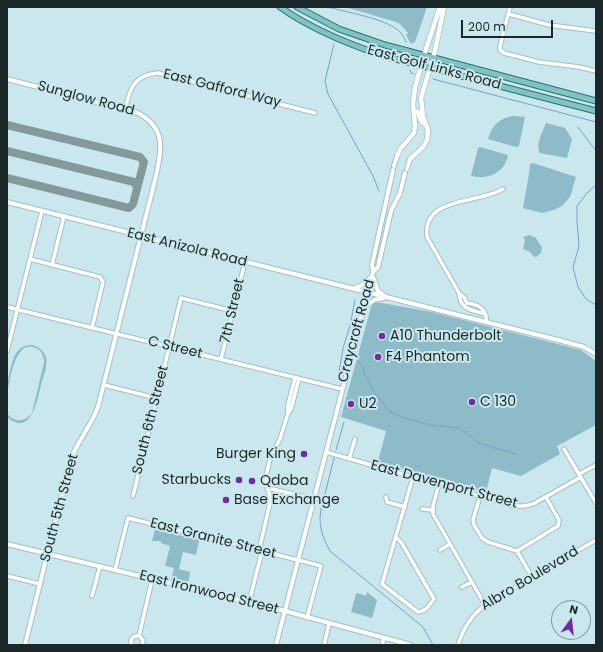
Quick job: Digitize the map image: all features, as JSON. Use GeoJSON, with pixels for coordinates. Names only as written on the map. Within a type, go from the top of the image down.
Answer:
{"type":"FeatureCollection","features":[{"type":"Feature","properties":{"kind":"main road","name":"East Golf Links Road"},"geometry":{"type":"LineString","coordinates":[[280,7],[294,17],[360,48],[429,68],[596,111]]}},
{"type":"Feature","properties":{"kind":"main road","name":"East Golf Links Road"},"geometry":{"type":"LineString","coordinates":[[296,7],[339,29],[385,45],[596,101]]}},
{"type":"Feature","properties":{"kind":"main road"},"geometry":{"type":"LineString","coordinates":[[397,156],[401,148],[414,133],[415,87],[440,7]]}},
{"type":"Feature","properties":{"kind":"main road"},"geometry":{"type":"LineString","coordinates":[[410,159],[426,142],[428,136],[427,126],[422,116],[421,98],[444,7]]}},
{"type":"Feature","properties":{"kind":"main road"},"geometry":{"type":"LineString","coordinates":[[414,111],[418,112],[421,121],[427,126]]}},
{"type":"Feature","properties":{"kind":"street"},"geometry":{"type":"LineString","coordinates":[[510,7],[500,46],[500,50],[504,53],[539,62],[579,67],[596,71]]}},
{"type":"Feature","properties":{"kind":"street"},"geometry":{"type":"LineString","coordinates":[[508,14],[549,25],[596,31]]}},
{"type":"Feature","properties":{"kind":"street","name":"East Gafford Way"},"geometry":{"type":"LineString","coordinates":[[125,109],[130,90],[135,82],[146,75],[158,73],[315,113]]}},
{"type":"Feature","properties":{"kind":"street","name":"Sunglow Road"},"geometry":{"type":"LineString","coordinates":[[7,79],[138,113],[152,124],[159,137],[161,147],[140,236]]}},
{"type":"Feature","properties":{"kind":"street"},"geometry":{"type":"LineString","coordinates":[[387,298],[378,291],[375,285],[372,265],[397,156]]}},
{"type":"Feature","properties":{"kind":"street"},"geometry":{"type":"LineString","coordinates":[[350,288],[363,285],[378,266],[391,211],[400,193],[410,159]]}},
{"type":"Feature","properties":{"kind":"street"},"geometry":{"type":"LineString","coordinates":[[486,322],[485,312],[479,306],[467,303],[464,297],[459,293],[427,237],[427,228],[431,216],[442,208],[492,194],[503,189]]}},
{"type":"Feature","properties":{"kind":"street","name":"East Anizola Road"},"geometry":{"type":"LineString","coordinates":[[7,202],[387,298],[562,340],[584,347],[596,354]]}},
{"type":"Feature","properties":{"kind":"street"},"geometry":{"type":"LineString","coordinates":[[7,351],[42,211]]}},
{"type":"Feature","properties":{"kind":"street"},"geometry":{"type":"LineString","coordinates":[[52,265],[64,216]]}},
{"type":"Feature","properties":{"kind":"street","name":"South 5th Street"},"geometry":{"type":"LineString","coordinates":[[25,645],[70,461],[74,451],[94,419],[98,407],[140,236]]}},
{"type":"Feature","properties":{"kind":"street"},"geometry":{"type":"LineString","coordinates":[[30,259],[100,277],[103,282],[92,328]]}},
{"type":"Feature","properties":{"kind":"street","name":"7th Street"},"geometry":{"type":"LineString","coordinates":[[221,359],[245,262]]}},
{"type":"Feature","properties":{"kind":"street","name":"Craycroft Road"},"geometry":{"type":"LineString","coordinates":[[276,645],[373,274]]}},
{"type":"Feature","properties":{"kind":"street"},"geometry":{"type":"LineString","coordinates":[[459,293],[459,299],[465,307],[485,314]]}},
{"type":"Feature","properties":{"kind":"street","name":"South 6th Street"},"geometry":{"type":"LineString","coordinates":[[133,496],[181,298],[233,311]]}},
{"type":"Feature","properties":{"kind":"street"},"geometry":{"type":"LineString","coordinates":[[364,308],[374,300],[387,298]]}},
{"type":"Feature","properties":{"kind":"street","name":"C Street"},"geometry":{"type":"LineString","coordinates":[[7,307],[342,389]]}},
{"type":"Feature","properties":{"kind":"street"},"geometry":{"type":"LineString","coordinates":[[249,603],[271,499],[266,484],[266,479],[270,461],[291,409],[297,378]]}},
{"type":"Feature","properties":{"kind":"street"},"geometry":{"type":"LineString","coordinates":[[104,385],[156,398]]}},
{"type":"Feature","properties":{"kind":"street"},"geometry":{"type":"LineString","coordinates":[[349,459],[355,438]]}},
{"type":"Feature","properties":{"kind":"street"},"geometry":{"type":"LineString","coordinates":[[564,449],[596,502]]}},
{"type":"Feature","properties":{"kind":"street","name":"East Davenport Street"},"geometry":{"type":"LineString","coordinates":[[326,452],[520,507],[533,504],[546,497],[596,465]]}},
{"type":"Feature","properties":{"kind":"street"},"geometry":{"type":"LineString","coordinates":[[397,538],[401,542],[434,599],[426,610],[422,612],[418,612],[382,584],[397,538],[413,477]]}},
{"type":"Feature","properties":{"kind":"street"},"geometry":{"type":"LineString","coordinates":[[439,484],[432,510],[433,514],[485,605]]}},
{"type":"Feature","properties":{"kind":"street"},"geometry":{"type":"LineString","coordinates":[[268,488],[314,499]]}},
{"type":"Feature","properties":{"kind":"street"},"geometry":{"type":"LineString","coordinates":[[480,496],[473,520],[474,525],[482,538],[488,542],[517,551],[532,577]]}},
{"type":"Feature","properties":{"kind":"street"},"geometry":{"type":"LineString","coordinates":[[386,497],[387,502],[405,507]]}},
{"type":"Feature","properties":{"kind":"street"},"geometry":{"type":"LineString","coordinates":[[517,551],[558,526],[559,520],[546,497]]}},
{"type":"Feature","properties":{"kind":"street"},"geometry":{"type":"LineString","coordinates":[[422,509],[432,510]]}},
{"type":"Feature","properties":{"kind":"street","name":"East Granite Street"},"geometry":{"type":"LineString","coordinates":[[115,570],[128,518],[298,560],[321,566],[307,618]]}},
{"type":"Feature","properties":{"kind":"street","name":"Albro Boulevard"},"geometry":{"type":"LineString","coordinates":[[458,645],[469,620],[475,612],[596,540]]}},
{"type":"Feature","properties":{"kind":"street","name":"East Ironwood Street"},"geometry":{"type":"LineString","coordinates":[[7,544],[249,603],[411,645]]}},
{"type":"Feature","properties":{"kind":"street"},"geometry":{"type":"LineString","coordinates":[[440,550],[450,544]]}},
{"type":"Feature","properties":{"kind":"street"},"geometry":{"type":"LineString","coordinates":[[92,596],[100,566]]}},
{"type":"Feature","properties":{"kind":"street"},"geometry":{"type":"LineString","coordinates":[[7,576],[40,584]]}},
{"type":"Feature","properties":{"kind":"street"},"geometry":{"type":"LineString","coordinates":[[139,636],[152,580]]}},
{"type":"Feature","properties":{"kind":"street"},"geometry":{"type":"LineString","coordinates":[[462,587],[472,582]]}},
{"type":"Feature","properties":{"kind":"street"},"geometry":{"type":"LineString","coordinates":[[324,645],[329,624]]}},
{"type":"Feature","properties":{"kind":"street"},"geometry":{"type":"LineString","coordinates":[[132,645],[132,638],[139,636]]}},
{"type":"Feature","properties":{"kind":"street"},"geometry":{"type":"LineString","coordinates":[[139,636],[143,640],[142,645]]}},
{"type":"Feature","properties":{"kind":"street"},"geometry":{"type":"LineString","coordinates":[[382,645],[384,638]]}},
{"type":"Feature","properties":{"kind":"shaded area"},"geometry":{"type":"Polygon","coordinates":[[[345,7],[427,7],[415,42],[411,44],[406,35],[408,33],[400,24],[345,7]]]}},
{"type":"Feature","properties":{"kind":"shaded area"},"geometry":{"type":"Polygon","coordinates":[[[513,116],[525,117],[519,146],[516,147],[488,139],[494,126],[500,120],[513,116]]]}},
{"type":"Feature","properties":{"kind":"shaded area"},"geometry":{"type":"Polygon","coordinates":[[[546,123],[565,128],[572,139],[567,158],[540,153],[538,146],[546,123]]]}},
{"type":"Feature","properties":{"kind":"shaded area"},"geometry":{"type":"Polygon","coordinates":[[[480,147],[508,155],[503,166],[495,174],[484,177],[471,176],[478,148],[480,147]]]}},
{"type":"Feature","properties":{"kind":"shaded area"},"geometry":{"type":"Polygon","coordinates":[[[533,163],[576,177],[570,197],[562,206],[542,213],[523,208],[530,164],[533,163]]]}},
{"type":"Feature","properties":{"kind":"shaded area"},"geometry":{"type":"Polygon","coordinates":[[[529,235],[536,238],[542,248],[541,253],[536,257],[523,249],[525,240],[523,237],[529,235]]]}},
{"type":"Feature","properties":{"kind":"shaded area"},"geometry":{"type":"Polygon","coordinates":[[[376,302],[432,312],[581,350],[596,361],[596,425],[557,446],[560,454],[521,476],[492,468],[486,492],[378,462],[386,431],[341,417],[371,307],[373,303],[376,302]]]}},
{"type":"Feature","properties":{"kind":"shaded area"},"geometry":{"type":"Polygon","coordinates":[[[32,345],[43,351],[46,357],[46,368],[38,399],[32,414],[23,423],[16,422],[8,418],[7,414],[13,419],[23,420],[32,413],[44,363],[42,354],[38,349],[30,346],[24,348],[15,361],[7,394],[10,371],[13,359],[18,351],[25,346],[32,345]]]}},
{"type":"Feature","properties":{"kind":"shaded area"},"geometry":{"type":"Polygon","coordinates":[[[155,529],[199,540],[196,555],[183,552],[179,569],[190,572],[188,584],[171,580],[174,568],[165,566],[170,546],[161,543],[161,541],[152,541],[155,529]]]}},
{"type":"Feature","properties":{"kind":"shaded area"},"geometry":{"type":"Polygon","coordinates":[[[367,592],[377,600],[372,618],[351,612],[356,594],[366,596],[367,592]]]}},
{"type":"Feature","properties":{"kind":"waterway"},"geometry":{"type":"LineString","coordinates":[[327,7],[367,17],[387,24],[401,33],[406,42]]}},
{"type":"Feature","properties":{"kind":"waterway"},"geometry":{"type":"LineString","coordinates":[[334,44],[325,81],[328,94],[373,176],[379,191]]}},
{"type":"Feature","properties":{"kind":"waterway"},"geometry":{"type":"LineString","coordinates":[[410,70],[411,73],[414,74]]}},
{"type":"Feature","properties":{"kind":"waterway"},"geometry":{"type":"LineString","coordinates":[[433,79],[596,122]]}},
{"type":"Feature","properties":{"kind":"waterway"},"geometry":{"type":"LineString","coordinates":[[578,127],[596,151]]}},
{"type":"Feature","properties":{"kind":"waterway"},"geometry":{"type":"LineString","coordinates":[[596,185],[587,193],[577,206],[579,246],[573,267],[578,287],[586,299],[596,305]]}},
{"type":"Feature","properties":{"kind":"waterway"},"geometry":{"type":"LineString","coordinates":[[339,372],[343,348],[350,326],[355,300]]}},
{"type":"Feature","properties":{"kind":"waterway"},"geometry":{"type":"LineString","coordinates":[[356,358],[363,368],[374,392],[388,410],[399,416],[429,425],[459,428],[478,443],[517,454]]}},
{"type":"Feature","properties":{"kind":"waterway"},"geometry":{"type":"LineString","coordinates":[[336,450],[344,422]]}},
{"type":"Feature","properties":{"kind":"waterway"},"geometry":{"type":"LineString","coordinates":[[324,498],[334,458]]}},
{"type":"Feature","properties":{"kind":"waterway"},"geometry":{"type":"LineString","coordinates":[[322,505],[320,517],[321,529],[330,551],[423,627],[433,645]]}},
{"type":"Feature","properties":{"kind":"taxiway"},"geometry":{"type":"LineString","coordinates":[[7,125],[140,157],[144,162],[133,204],[129,208],[7,178]]}},
{"type":"Feature","properties":{"kind":"taxiway"},"geometry":{"type":"LineString","coordinates":[[7,151],[134,182],[137,188]]}},
{"type":"Feature","properties":{"kind":"place","name":"A10 Thunderbolt"},"geometry":{"type":"Point","coordinates":[382,336]}},
{"type":"Feature","properties":{"kind":"place","name":"F4 Phantom"},"geometry":{"type":"Point","coordinates":[378,357]}},
{"type":"Feature","properties":{"kind":"place","name":"C 130"},"geometry":{"type":"Point","coordinates":[472,402]}},
{"type":"Feature","properties":{"kind":"place","name":"U2"},"geometry":{"type":"Point","coordinates":[351,404]}},
{"type":"Feature","properties":{"kind":"place","name":"Burger King"},"geometry":{"type":"Point","coordinates":[304,454]}},
{"type":"Feature","properties":{"kind":"place","name":"Starbucks"},"geometry":{"type":"Point","coordinates":[239,480]}},
{"type":"Feature","properties":{"kind":"place","name":"Qdoba"},"geometry":{"type":"Point","coordinates":[252,481]}},
{"type":"Feature","properties":{"kind":"place","name":"Base Exchange"},"geometry":{"type":"Point","coordinates":[226,500]}}]}
